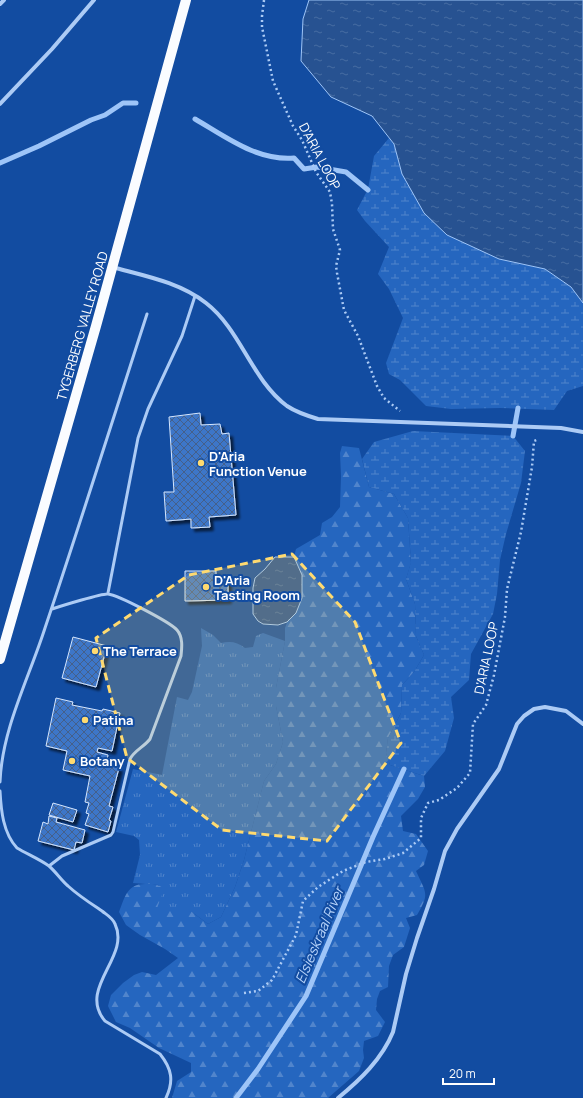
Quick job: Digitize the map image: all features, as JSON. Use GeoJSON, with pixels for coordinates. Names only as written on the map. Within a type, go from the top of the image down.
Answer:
{"type":"FeatureCollection","features":[{"type":"Feature","properties":{"kind":"main road","name":"TYGERBERG VALLEY ROAD"},"geometry":{"type":"LineString","coordinates":[[0,659],[96,326],[186,0]]}},
{"type":"Feature","properties":{"kind":"street"},"geometry":{"type":"LineString","coordinates":[[0,4],[4,0]]}},
{"type":"Feature","properties":{"kind":"street"},"geometry":{"type":"LineString","coordinates":[[0,104],[52,49],[94,0]]}},
{"type":"Feature","properties":{"kind":"street"},"geometry":{"type":"LineString","coordinates":[[112,267],[178,287],[207,304],[225,322],[261,378],[278,397],[299,413],[318,419],[552,428],[583,432]]}},
{"type":"Feature","properties":{"kind":"street"},"geometry":{"type":"LineString","coordinates":[[338,1098],[372,1066],[383,1052],[389,1040],[416,938],[434,889],[445,852],[457,829],[499,769],[517,724],[524,716],[534,709],[545,707],[566,711],[583,724]]}},
{"type":"Feature","properties":{"kind":"lane"},"geometry":{"type":"LineString","coordinates":[[108,593],[138,438],[148,409],[182,336],[195,296]]}},
{"type":"Feature","properties":{"kind":"lane"},"geometry":{"type":"LineString","coordinates":[[0,782],[1,763],[9,731],[52,609],[147,314]]}},
{"type":"Feature","properties":{"kind":"lane"},"geometry":{"type":"LineString","coordinates":[[49,866],[62,856],[111,835],[113,832],[130,759],[133,754],[150,739],[181,656],[182,645],[181,637],[177,630],[168,623],[108,593],[52,609]]}},
{"type":"Feature","properties":{"kind":"lane"},"geometry":{"type":"LineString","coordinates":[[0,791],[2,812],[13,844],[17,848],[49,866],[80,896],[109,916],[115,924],[118,937],[116,948],[97,994],[96,1004],[99,1015],[105,1021],[160,1054],[167,1062],[170,1070],[171,1081],[166,1098]]}},
{"type":"Feature","properties":{"kind":"path","name":"D'ARIA LOOP"},"geometry":{"type":"LineString","coordinates":[[264,0],[262,27],[273,81],[316,172],[330,192],[333,229],[340,250],[336,266],[344,310],[358,336],[377,386],[384,398],[412,423]]}},
{"type":"Feature","properties":{"kind":"path","name":"D'ARIA LOOP"},"geometry":{"type":"LineString","coordinates":[[244,993],[258,991],[272,980],[296,935],[303,901],[318,887],[343,871],[366,862],[385,859],[402,853],[421,838],[421,818],[428,803],[439,800],[457,788],[470,773],[473,724],[486,705],[494,675],[505,617],[507,589],[521,532],[532,467],[534,441],[545,436],[552,428]]}},
{"type":"Feature","properties":{"kind":"highlighted area"},"geometry":{"type":"Polygon","coordinates":[[[292,554],[355,622],[401,743],[327,841],[222,830],[127,758],[96,638],[189,575],[292,554]]]}},
{"type":"Feature","properties":{"kind":"green space"},"geometry":{"type":"Polygon","coordinates":[[[389,138],[394,144],[402,174],[499,259],[545,269],[571,287],[583,303],[583,386],[567,391],[554,410],[500,408],[451,409],[426,406],[400,380],[389,374],[386,363],[403,318],[389,289],[378,274],[389,247],[357,210],[368,189],[374,156],[389,138]]]}},
{"type":"Feature","properties":{"kind":"green space"},"geometry":{"type":"Polygon","coordinates":[[[413,431],[513,436],[525,451],[521,483],[500,560],[497,594],[493,614],[471,654],[469,680],[451,697],[454,718],[445,751],[424,776],[390,765],[386,753],[388,738],[401,713],[402,685],[414,672],[424,655],[416,636],[415,604],[406,579],[411,562],[408,518],[394,494],[369,487],[362,459],[374,442],[413,431]]]}},
{"type":"Feature","properties":{"kind":"green space"},"geometry":{"type":"Polygon","coordinates":[[[342,446],[359,448],[369,487],[394,494],[408,518],[411,563],[406,579],[415,604],[416,636],[424,655],[414,672],[402,685],[401,713],[388,738],[386,753],[390,765],[424,776],[425,787],[418,799],[401,816],[403,831],[416,834],[428,851],[424,865],[416,871],[424,889],[424,902],[417,915],[406,918],[410,928],[404,947],[393,955],[389,966],[388,987],[380,991],[377,999],[376,1010],[385,1022],[378,1036],[364,1041],[364,1058],[359,1071],[328,1098],[172,1098],[177,1081],[191,1072],[191,1063],[159,1048],[130,1028],[116,1022],[108,1006],[111,995],[134,975],[142,972],[156,975],[178,958],[126,925],[119,912],[125,896],[131,888],[140,884],[152,884],[158,885],[164,889],[156,911],[178,908],[192,912],[208,924],[221,917],[235,887],[244,860],[264,781],[276,764],[283,742],[276,706],[276,688],[285,641],[285,628],[288,620],[296,613],[302,575],[294,557],[296,549],[320,535],[322,523],[332,517],[340,507],[340,453],[342,446]]]}},
{"type":"Feature","properties":{"kind":"green space"},"geometry":{"type":"Polygon","coordinates":[[[201,628],[213,635],[221,643],[234,642],[245,648],[253,647],[256,636],[263,633],[285,641],[276,688],[276,706],[283,742],[276,764],[264,781],[244,860],[235,887],[221,917],[208,924],[192,912],[155,911],[159,885],[133,883],[140,855],[139,840],[134,836],[116,832],[133,769],[162,775],[177,697],[188,700],[192,692],[202,646],[201,628]]]}},
{"type":"Feature","properties":{"kind":"water"},"geometry":{"type":"Polygon","coordinates":[[[309,0],[583,0],[583,303],[571,287],[545,269],[499,259],[447,235],[424,213],[402,174],[394,144],[372,116],[331,97],[301,61],[303,19],[309,0]]]}},
{"type":"Feature","properties":{"kind":"water"},"geometry":{"type":"Polygon","coordinates":[[[275,557],[294,557],[302,575],[302,598],[296,613],[287,622],[278,625],[263,624],[258,621],[253,614],[253,588],[255,578],[275,557]]]}},
{"type":"Feature","properties":{"kind":"building","name":"D'Aria Function Venue"},"geometry":{"type":"Polygon","coordinates":[[[200,413],[201,425],[220,424],[222,434],[229,433],[236,515],[209,517],[210,527],[191,528],[191,519],[166,521],[164,492],[174,492],[169,417],[200,413]]]}},
{"type":"Feature","properties":{"kind":"building"},"geometry":{"type":"Polygon","coordinates":[[[185,571],[216,571],[216,576],[228,576],[228,600],[185,601],[185,571]]]}},
{"type":"Feature","properties":{"kind":"building"},"geometry":{"type":"Polygon","coordinates":[[[73,637],[107,646],[96,687],[62,678],[73,637]]]}},
{"type":"Feature","properties":{"kind":"building"},"geometry":{"type":"Polygon","coordinates":[[[56,698],[73,702],[72,705],[120,713],[112,751],[98,748],[97,752],[108,755],[107,760],[102,759],[101,764],[119,768],[109,806],[113,807],[109,820],[111,821],[108,832],[85,825],[89,814],[86,813],[89,803],[85,802],[90,776],[63,770],[67,751],[46,746],[56,698]]]}},
{"type":"Feature","properties":{"kind":"building"},"geometry":{"type":"Polygon","coordinates":[[[53,803],[77,810],[73,822],[49,815],[53,803]]]}},
{"type":"Feature","properties":{"kind":"building"},"geometry":{"type":"Polygon","coordinates":[[[49,816],[57,818],[56,822],[85,830],[82,843],[76,842],[74,850],[38,841],[43,822],[48,824],[49,816]]]}},
{"type":"Feature","properties":{"kind":"waterway"},"geometry":{"type":"LineString","coordinates":[[0,163],[39,146],[91,120],[105,115],[123,103],[136,103]]}},
{"type":"Feature","properties":{"kind":"waterway"},"geometry":{"type":"LineString","coordinates":[[195,119],[230,140],[255,152],[267,156],[294,158],[304,169],[317,167],[346,172],[368,190]]}},
{"type":"Feature","properties":{"kind":"waterway","name":"Elsieskraal River"},"geometry":{"type":"LineString","coordinates":[[513,436],[518,408]]}},
{"type":"Feature","properties":{"kind":"waterway","name":"Elsieskraal River"},"geometry":{"type":"LineString","coordinates":[[236,1098],[258,1069],[306,996],[373,837],[404,769]]}},
{"type":"Feature","properties":{"kind":"place","name":"D'Aria Function Venue"},"geometry":{"type":"Point","coordinates":[201,463]}},
{"type":"Feature","properties":{"kind":"place","name":"D'Aria Tasting Room"},"geometry":{"type":"Point","coordinates":[206,587]}},
{"type":"Feature","properties":{"kind":"place","name":"The Terrace"},"geometry":{"type":"Point","coordinates":[95,651]}},
{"type":"Feature","properties":{"kind":"place","name":"Patina"},"geometry":{"type":"Point","coordinates":[85,720]}},
{"type":"Feature","properties":{"kind":"place","name":"Botany"},"geometry":{"type":"Point","coordinates":[72,761]}}]}
